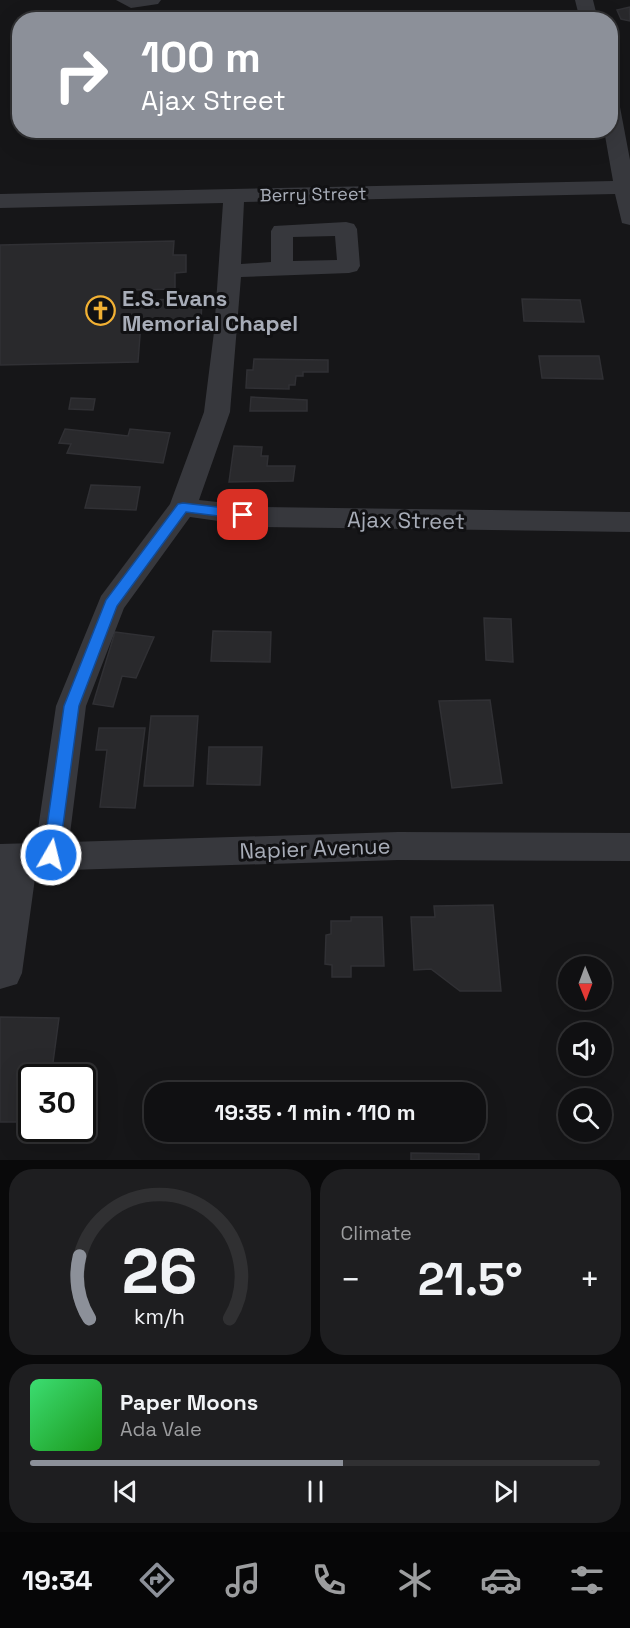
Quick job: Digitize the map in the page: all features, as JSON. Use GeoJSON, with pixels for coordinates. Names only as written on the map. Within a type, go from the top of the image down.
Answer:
{"type":"FeatureCollection","features":[{"type":"Feature","properties":{"kind":"street"},"geometry":{"type":"LineString","coordinates":[[125,0],[131,3],[152,0]]}},
{"type":"Feature","properties":{"kind":"street"},"geometry":{"type":"LineString","coordinates":[[616,138],[630,218]]}},
{"type":"Feature","properties":{"kind":"street","name":"Berry Street"},"geometry":{"type":"LineString","coordinates":[[0,201],[626,187]]}},
{"type":"Feature","properties":{"kind":"street"},"geometry":{"type":"LineString","coordinates":[[0,973],[4,972],[5,926],[24,857],[72,706],[111,604],[183,507],[216,412],[226,332],[234,195]]}},
{"type":"Feature","properties":{"kind":"street"},"geometry":{"type":"LineString","coordinates":[[230,271],[282,270]]}},
{"type":"Feature","properties":{"kind":"street","name":"Ajax Street"},"geometry":{"type":"LineString","coordinates":[[183,507],[262,517],[630,522]]}},
{"type":"Feature","properties":{"kind":"street","name":"Napier Avenue"},"geometry":{"type":"LineString","coordinates":[[24,857],[398,846],[630,847]]}},
{"type":"Feature","properties":{"kind":"building"},"geometry":{"type":"Polygon","coordinates":[[[630,7],[630,21],[621,19],[617,10],[630,7]]]}},
{"type":"Feature","properties":{"kind":"building","name":"E.S. Evans Memorial Chapel"},"geometry":{"type":"Polygon","coordinates":[[[174,241],[173,255],[186,255],[186,272],[175,273],[175,289],[132,290],[131,300],[202,299],[201,321],[141,322],[138,362],[0,365],[0,245],[174,241]]]}},
{"type":"Feature","properties":{"kind":"building"},"geometry":{"type":"Polygon","coordinates":[[[522,299],[580,300],[584,322],[524,321],[522,299]]]}},
{"type":"Feature","properties":{"kind":"building"},"geometry":{"type":"Polygon","coordinates":[[[539,356],[599,356],[603,379],[542,378],[539,356]]]}},
{"type":"Feature","properties":{"kind":"building"},"geometry":{"type":"Polygon","coordinates":[[[254,359],[328,360],[328,372],[303,372],[303,376],[296,376],[295,385],[289,385],[289,389],[246,388],[247,370],[253,370],[254,359]]]}},
{"type":"Feature","properties":{"kind":"building"},"geometry":{"type":"Polygon","coordinates":[[[251,397],[307,400],[307,411],[250,411],[251,397]]]}},
{"type":"Feature","properties":{"kind":"building"},"geometry":{"type":"Polygon","coordinates":[[[71,398],[95,399],[93,410],[69,409],[71,398]]]}},
{"type":"Feature","properties":{"kind":"building"},"geometry":{"type":"Polygon","coordinates":[[[65,429],[128,436],[130,429],[170,433],[163,463],[67,453],[71,444],[59,443],[65,429]]]}},
{"type":"Feature","properties":{"kind":"building"},"geometry":{"type":"Polygon","coordinates":[[[234,446],[262,447],[261,456],[268,456],[267,466],[295,466],[293,481],[229,482],[234,446]]]}},
{"type":"Feature","properties":{"kind":"building"},"geometry":{"type":"Polygon","coordinates":[[[91,485],[140,487],[136,510],[85,508],[91,485]]]}},
{"type":"Feature","properties":{"kind":"building"},"geometry":{"type":"Polygon","coordinates":[[[484,618],[511,619],[513,662],[486,660],[484,618]]]}},
{"type":"Feature","properties":{"kind":"building"},"geometry":{"type":"Polygon","coordinates":[[[213,631],[271,632],[270,662],[211,661],[213,631]]]}},
{"type":"Feature","properties":{"kind":"building"},"geometry":{"type":"Polygon","coordinates":[[[115,632],[154,637],[136,678],[122,676],[113,707],[93,704],[115,632]]]}},
{"type":"Feature","properties":{"kind":"building"},"geometry":{"type":"Polygon","coordinates":[[[490,700],[502,783],[452,788],[439,701],[490,700]]]}},
{"type":"Feature","properties":{"kind":"building"},"geometry":{"type":"Polygon","coordinates":[[[151,716],[198,716],[193,786],[144,786],[151,716]]]}},
{"type":"Feature","properties":{"kind":"building"},"geometry":{"type":"Polygon","coordinates":[[[99,728],[145,728],[135,808],[100,807],[107,750],[96,750],[99,728]]]}},
{"type":"Feature","properties":{"kind":"building"},"geometry":{"type":"Polygon","coordinates":[[[209,747],[262,747],[260,785],[207,784],[209,747]]]}},
{"type":"Feature","properties":{"kind":"building"},"geometry":{"type":"Polygon","coordinates":[[[493,905],[501,991],[460,991],[431,969],[414,970],[411,917],[435,917],[434,906],[493,905]]]}},
{"type":"Feature","properties":{"kind":"building"},"geometry":{"type":"Polygon","coordinates":[[[351,917],[382,917],[384,966],[351,966],[351,977],[332,977],[332,965],[325,964],[326,935],[331,934],[331,921],[351,921],[351,917]]]}},
{"type":"Feature","properties":{"kind":"building"},"geometry":{"type":"Polygon","coordinates":[[[0,1017],[59,1018],[53,1064],[18,1064],[18,1122],[0,1122],[0,1017]]]}},
{"type":"Feature","properties":{"kind":"building"},"geometry":{"type":"Polygon","coordinates":[[[411,1153],[479,1154],[479,1160],[411,1160],[411,1153]]]}},
{"type":"Feature","properties":{"kind":"place","name":"E.S. Evans Memorial Chapel"},"geometry":{"type":"Point","coordinates":[101,311]}},
{"type":"Feature","properties":{"kind":"route"},"geometry":{"type":"LineString","coordinates":[[51,855],[72,706],[111,604],[183,507],[243,515]]}}]}
